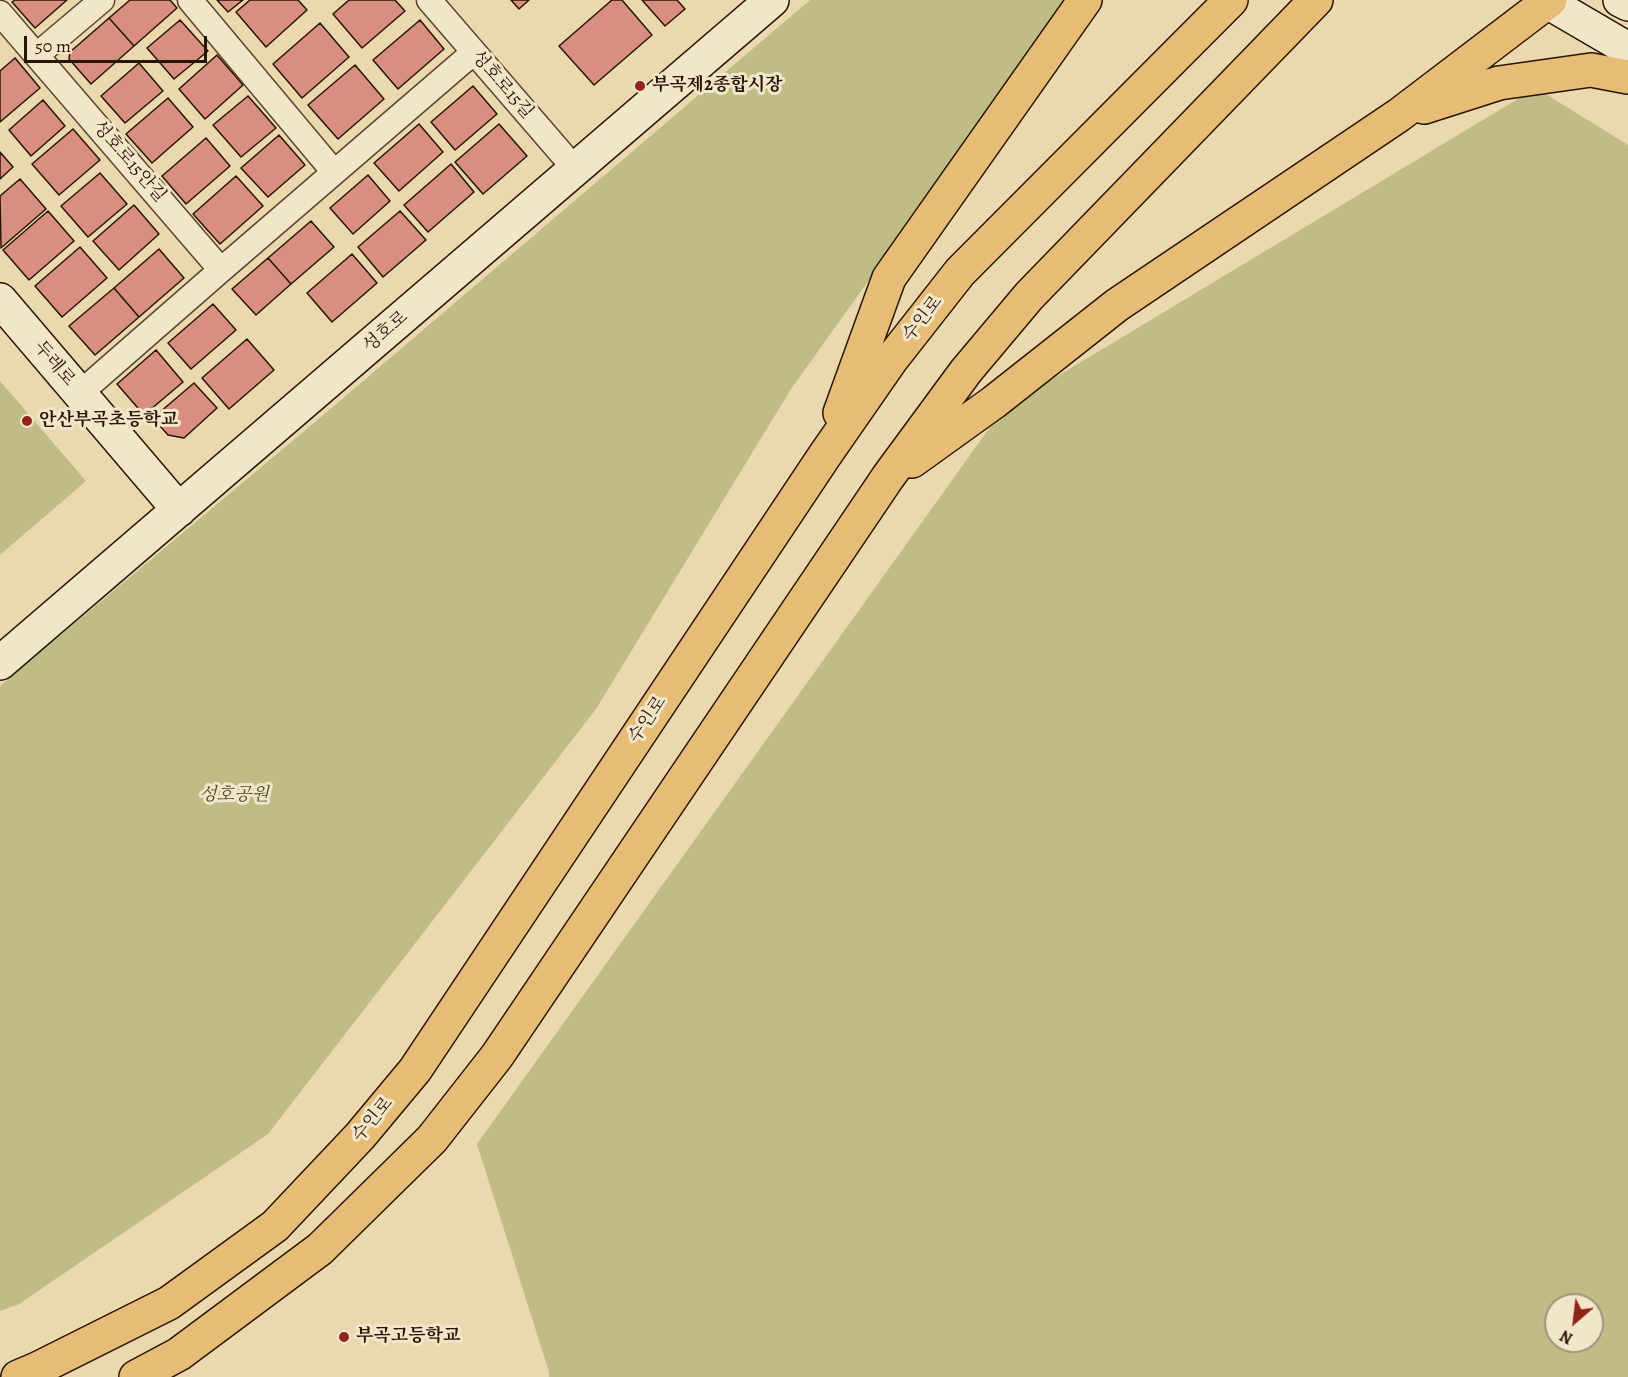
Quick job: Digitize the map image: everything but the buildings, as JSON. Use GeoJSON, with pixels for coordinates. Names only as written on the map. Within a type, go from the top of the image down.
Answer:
{"type":"FeatureCollection","features":[{"type":"Feature","properties":{"kind":"highway"},"geometry":{"type":"LineString","coordinates":[[825,455],[889,278],[1085,0]]}},
{"type":"Feature","properties":{"kind":"highway","name":"수인로"},"geometry":{"type":"LineString","coordinates":[[18,1377],[169,1303],[275,1226],[360,1136],[415,1070],[825,455],[891,360],[960,272],[1231,0]]}},
{"type":"Feature","properties":{"kind":"highway"},"geometry":{"type":"LineString","coordinates":[[136,1377],[179,1354],[320,1249],[432,1139],[497,1056],[888,477],[966,371],[1029,296],[1316,0]]}},
{"type":"Feature","properties":{"kind":"highway"},"geometry":{"type":"LineString","coordinates":[[888,477],[994,402],[1117,305],[1399,115],[1547,1]]}},
{"type":"Feature","properties":{"kind":"highway"},"geometry":{"type":"LineString","coordinates":[[1399,115],[1499,83],[1592,70],[1628,77]]}},
{"type":"Feature","properties":{"kind":"street"},"geometry":{"type":"LineString","coordinates":[[37,55],[102,0]]}},
{"type":"Feature","properties":{"kind":"street"},"geometry":{"type":"LineString","coordinates":[[190,0],[334,172]]}},
{"type":"Feature","properties":{"kind":"street","name":"성호로15길"},"geometry":{"type":"LineString","coordinates":[[429,0],[575,169]]}},
{"type":"Feature","properties":{"kind":"street","name":"성호로"},"geometry":{"type":"LineString","coordinates":[[0,663],[772,0]]}},
{"type":"Feature","properties":{"kind":"street"},"geometry":{"type":"LineString","coordinates":[[1620,0],[1628,4]]}},
{"type":"Feature","properties":{"kind":"street"},"geometry":{"type":"LineString","coordinates":[[1547,1],[1628,49]]}},
{"type":"Feature","properties":{"kind":"street","name":"성호로15안길"},"geometry":{"type":"LineString","coordinates":[[0,13],[221,270]]}},
{"type":"Feature","properties":{"kind":"street"},"geometry":{"type":"LineString","coordinates":[[79,394],[474,52]]}},
{"type":"Feature","properties":{"kind":"street","name":"두레로"},"geometry":{"type":"LineString","coordinates":[[0,300],[179,510]]}},
{"type":"Feature","properties":{"kind":"green space","name":"성호공원"},"geometry":{"type":"Polygon","coordinates":[[[810,0],[1069,0],[791,389],[596,709],[268,1134],[19,1304],[0,1311],[0,686],[321,417],[810,0]]]}},
{"type":"Feature","properties":{"kind":"green space"},"geometry":{"type":"Polygon","coordinates":[[[1536,88],[1628,145],[1628,1377],[549,1377],[477,1144],[1003,409],[1536,88]]]}},
{"type":"Feature","properties":{"kind":"green space"},"geometry":{"type":"Polygon","coordinates":[[[0,381],[86,481],[0,555],[0,381]]]}},
{"type":"Feature","properties":{"kind":"place","name":"부곡제2종합시장"},"geometry":{"type":"Point","coordinates":[640,86]}},
{"type":"Feature","properties":{"kind":"place","name":"안산부곡초등학교"},"geometry":{"type":"Point","coordinates":[27,421]}},
{"type":"Feature","properties":{"kind":"place","name":"부곡고등학교"},"geometry":{"type":"Point","coordinates":[344,1337]}}]}
